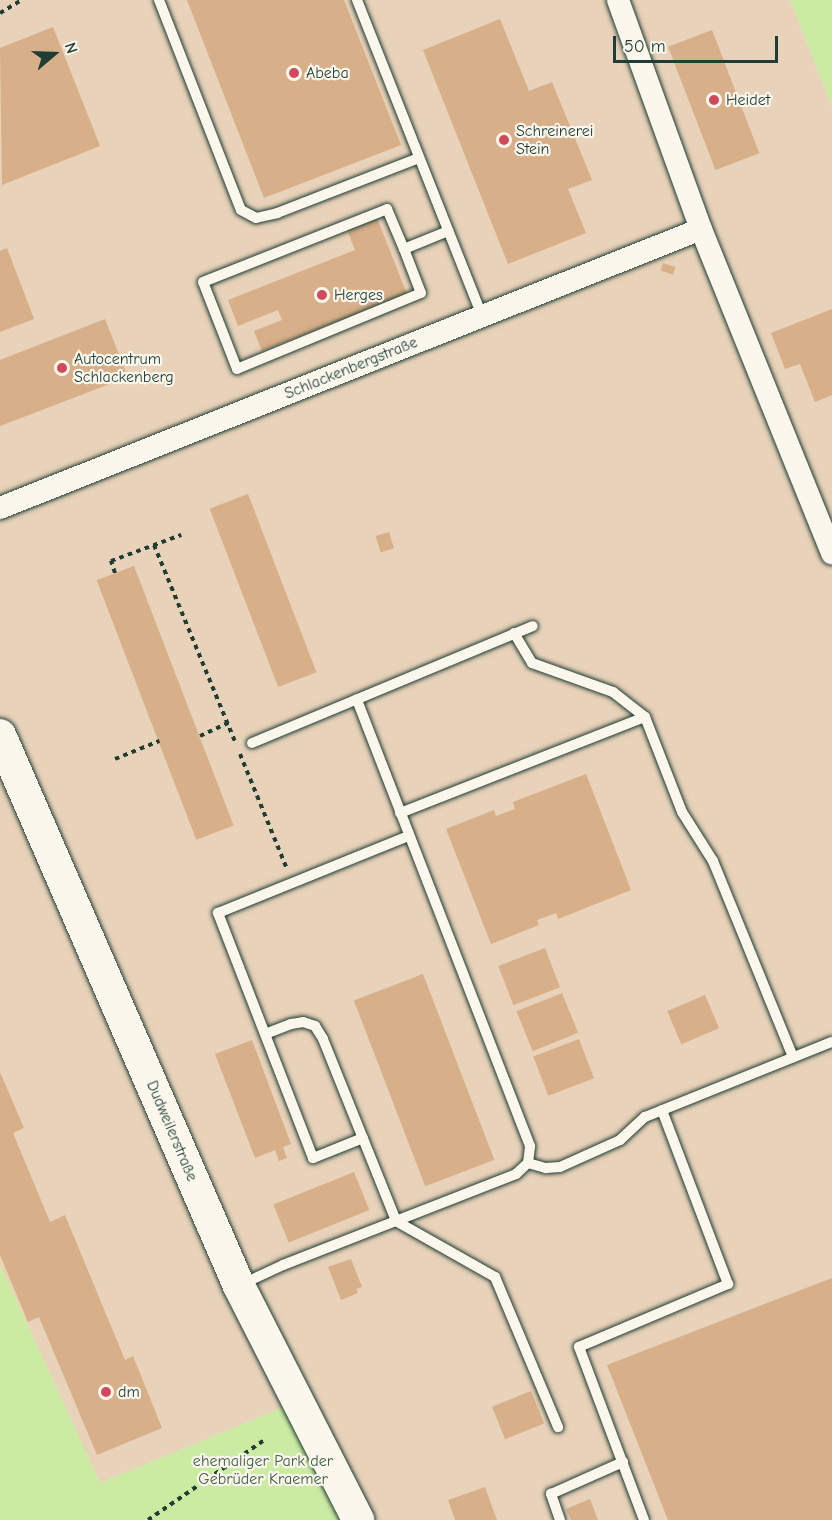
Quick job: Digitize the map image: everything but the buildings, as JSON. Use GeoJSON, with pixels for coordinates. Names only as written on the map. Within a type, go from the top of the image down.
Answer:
{"type":"FeatureCollection","features":[{"type":"Feature","properties":{"kind":"main road","name":"Dudweilerstraße"},"geometry":{"type":"LineString","coordinates":[[0,735],[239,1286],[358,1520]]}},
{"type":"Feature","properties":{"kind":"street"},"geometry":{"type":"LineString","coordinates":[[618,0],[701,229],[832,554]]}},
{"type":"Feature","properties":{"kind":"street","name":"Schlackenbergstraße"},"geometry":{"type":"LineString","coordinates":[[0,508],[701,229]]}},
{"type":"Feature","properties":{"kind":"lane"},"geometry":{"type":"LineString","coordinates":[[159,0],[241,210],[256,218],[277,213],[419,158]]}},
{"type":"Feature","properties":{"kind":"lane"},"geometry":{"type":"LineString","coordinates":[[357,0],[482,316]]}},
{"type":"Feature","properties":{"kind":"lane"},"geometry":{"type":"LineString","coordinates":[[387,209],[404,249],[421,293],[237,369],[203,282],[387,209]]}},
{"type":"Feature","properties":{"kind":"lane"},"geometry":{"type":"LineString","coordinates":[[404,249],[448,231]]}},
{"type":"Feature","properties":{"kind":"lane"},"geometry":{"type":"LineString","coordinates":[[252,742],[533,626]]}},
{"type":"Feature","properties":{"kind":"lane"},"geometry":{"type":"LineString","coordinates":[[514,633],[532,663],[613,692],[645,717],[682,812],[713,861],[793,1058]]}},
{"type":"Feature","properties":{"kind":"lane"},"geometry":{"type":"LineString","coordinates":[[239,1286],[283,1265],[516,1174],[528,1163],[530,1146],[357,699]]}},
{"type":"Feature","properties":{"kind":"lane"},"geometry":{"type":"LineString","coordinates":[[400,813],[645,717]]}},
{"type":"Feature","properties":{"kind":"lane"},"geometry":{"type":"LineString","coordinates":[[363,1137],[313,1158],[218,913],[410,836]]}},
{"type":"Feature","properties":{"kind":"lane"},"geometry":{"type":"LineString","coordinates":[[265,1034],[303,1022],[315,1026],[323,1038],[396,1221],[495,1277],[558,1427]]}},
{"type":"Feature","properties":{"kind":"lane"},"geometry":{"type":"LineString","coordinates":[[528,1163],[546,1168],[560,1167],[620,1140],[645,1117],[832,1042]]}},
{"type":"Feature","properties":{"kind":"lane"},"geometry":{"type":"LineString","coordinates":[[644,1520],[579,1347],[728,1284],[662,1110]]}},
{"type":"Feature","properties":{"kind":"lane"},"geometry":{"type":"LineString","coordinates":[[560,1520],[551,1494],[622,1462]]}},
{"type":"Feature","properties":{"kind":"path"},"geometry":{"type":"LineString","coordinates":[[0,13],[21,0]]}},
{"type":"Feature","properties":{"kind":"path"},"geometry":{"type":"LineString","coordinates":[[115,573],[111,561],[181,535]]}},
{"type":"Feature","properties":{"kind":"path"},"geometry":{"type":"LineString","coordinates":[[154,545],[293,883]]}},
{"type":"Feature","properties":{"kind":"path"},"geometry":{"type":"LineString","coordinates":[[200,736],[228,723]]}},
{"type":"Feature","properties":{"kind":"path"},"geometry":{"type":"LineString","coordinates":[[116,759],[159,741]]}},
{"type":"Feature","properties":{"kind":"path"},"geometry":{"type":"LineString","coordinates":[[148,1520],[262,1441]]}},
{"type":"Feature","properties":{"kind":"shaded area"},"geometry":{"type":"Polygon","coordinates":[[[0,0],[790,0],[832,106],[832,1520],[344,1520],[286,1406],[100,1483],[0,1265],[0,0]]]}},
{"type":"Feature","properties":{"kind":"green space"},"geometry":{"type":"Polygon","coordinates":[[[790,0],[832,0],[832,106],[790,0]]]}},
{"type":"Feature","properties":{"kind":"green space","name":"ehemaliger Park der Gebrüder Kraemer"},"geometry":{"type":"Polygon","coordinates":[[[0,1265],[100,1483],[286,1406],[344,1520],[0,1520],[0,1265]]]}},
{"type":"Feature","properties":{"kind":"place","name":"Abeba"},"geometry":{"type":"Point","coordinates":[294,73]}},
{"type":"Feature","properties":{"kind":"place","name":"Heidet"},"geometry":{"type":"Point","coordinates":[714,100]}},
{"type":"Feature","properties":{"kind":"place","name":"Schreinerei Stein"},"geometry":{"type":"Point","coordinates":[504,140]}},
{"type":"Feature","properties":{"kind":"place","name":"Herges"},"geometry":{"type":"Point","coordinates":[322,295]}},
{"type":"Feature","properties":{"kind":"place","name":"Autocentrum Schlackenberg"},"geometry":{"type":"Point","coordinates":[62,368]}},
{"type":"Feature","properties":{"kind":"place","name":"dm"},"geometry":{"type":"Point","coordinates":[106,1392]}}]}
